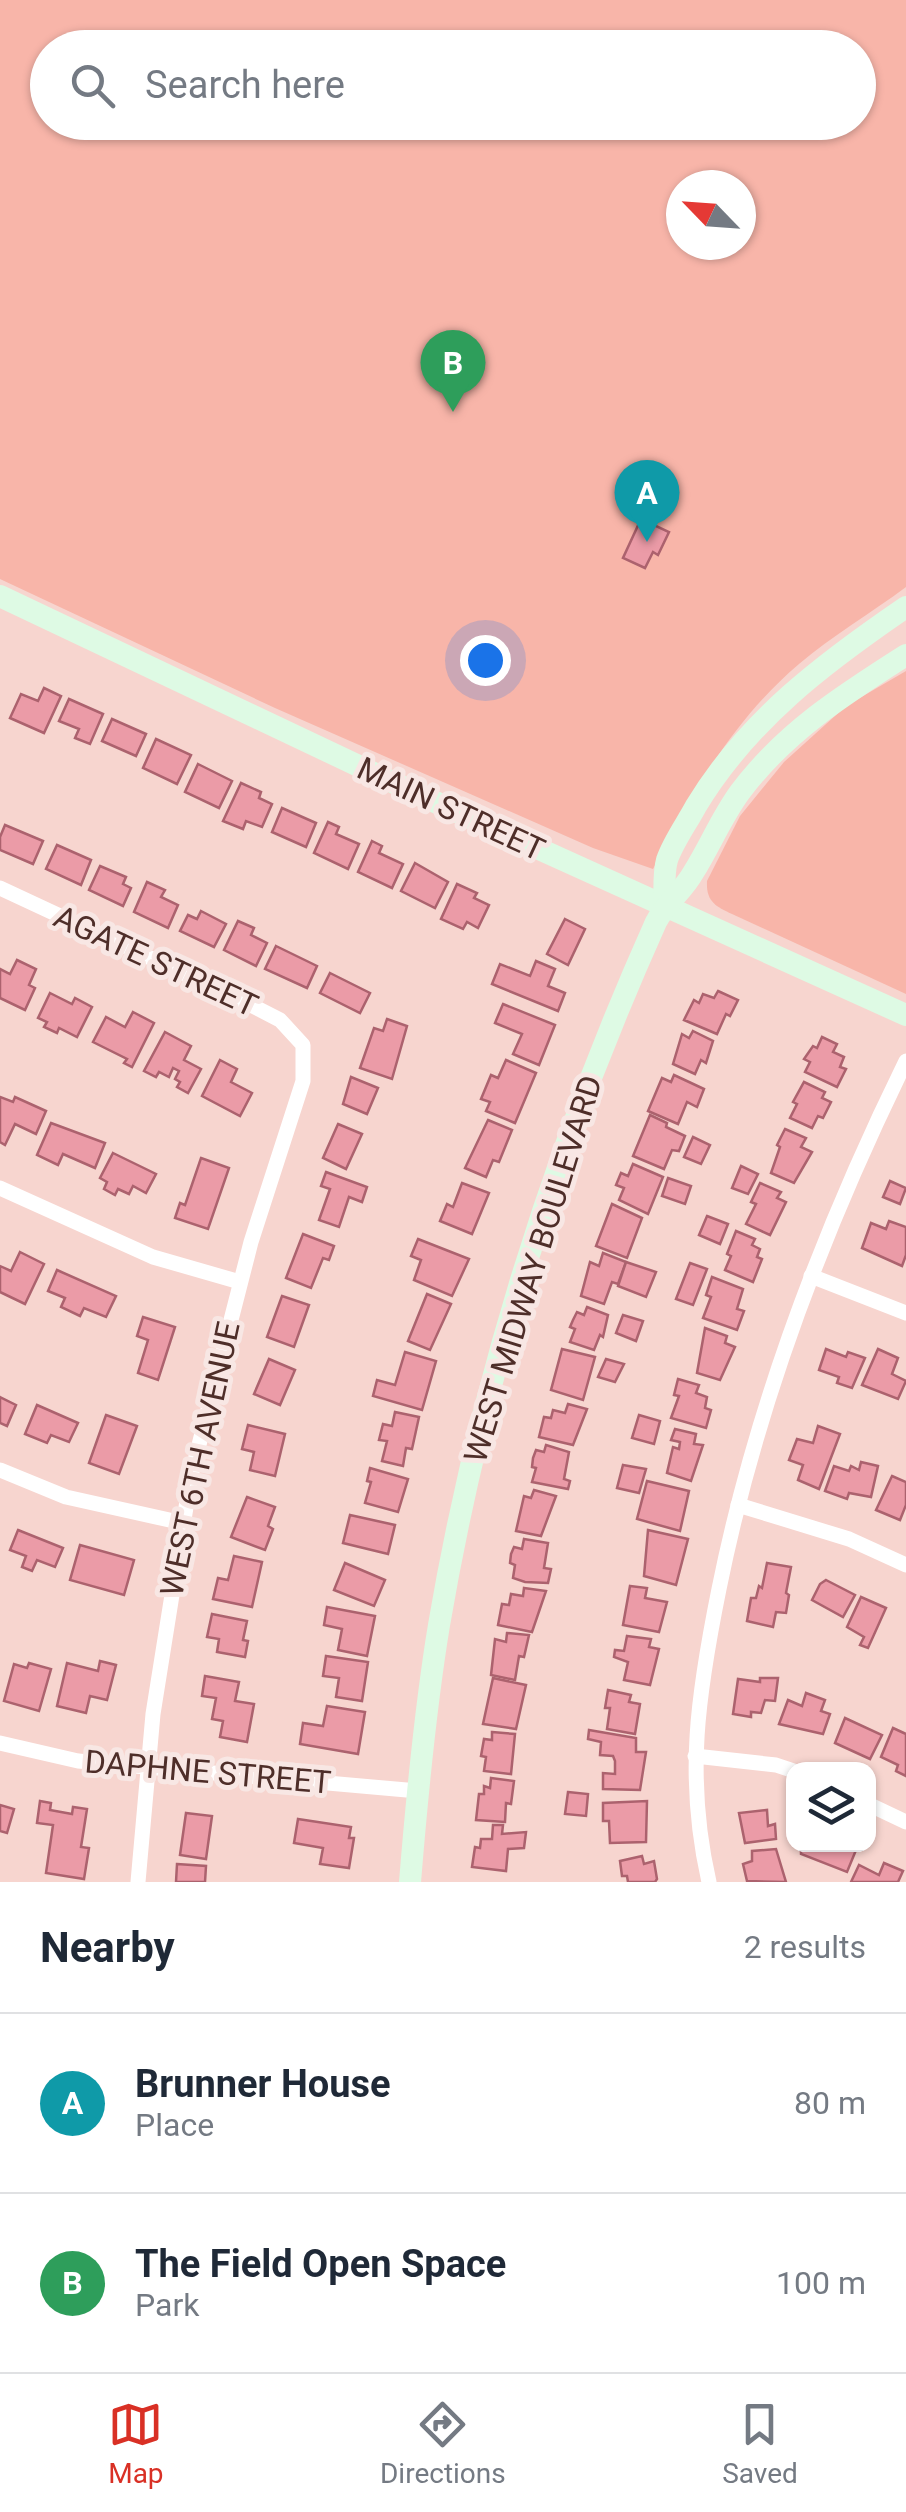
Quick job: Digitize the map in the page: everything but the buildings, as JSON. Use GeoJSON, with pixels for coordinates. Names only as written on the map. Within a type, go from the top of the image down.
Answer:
{"type":"FeatureCollection","features":[{"type":"Feature","properties":{"kind":"main road","name":"MAIN STREET"},"geometry":{"type":"LineString","coordinates":[[0,596],[422,796],[906,1015]]}},
{"type":"Feature","properties":{"kind":"main road"},"geometry":{"type":"LineString","coordinates":[[664,906],[666,862],[701,798],[731,755],[753,728],[808,677],[906,607]]}},
{"type":"Feature","properties":{"kind":"main road"},"geometry":{"type":"LineString","coordinates":[[664,906],[692,875],[723,817],[767,759],[818,712],[906,654]]}},
{"type":"Feature","properties":{"kind":"main road","name":"WEST MIDWAY BOULEVARD"},"geometry":{"type":"LineString","coordinates":[[410,1882],[439,1628],[490,1390],[585,1092],[664,906]]}},
{"type":"Feature","properties":{"kind":"street","name":"AGATE STREET"},"geometry":{"type":"LineString","coordinates":[[0,888],[249,1004],[280,1020],[304,1044]]}},
{"type":"Feature","properties":{"kind":"street","name":"WEST 6TH AVENUE"},"geometry":{"type":"LineString","coordinates":[[138,1882],[156,1696],[183,1523],[215,1372],[303,1081],[304,1044]]}},
{"type":"Feature","properties":{"kind":"street"},"geometry":{"type":"LineString","coordinates":[[709,1882],[698,1833],[698,1705],[738,1505],[770,1391],[810,1276],[906,1061]]}},
{"type":"Feature","properties":{"kind":"street"},"geometry":{"type":"LineString","coordinates":[[0,1188],[152,1256],[240,1282]]}},
{"type":"Feature","properties":{"kind":"street"},"geometry":{"type":"LineString","coordinates":[[810,1276],[906,1313]]}},
{"type":"Feature","properties":{"kind":"street"},"geometry":{"type":"LineString","coordinates":[[0,1470],[80,1501],[183,1523]]}},
{"type":"Feature","properties":{"kind":"street"},"geometry":{"type":"LineString","coordinates":[[738,1505],[849,1539],[906,1565]]}},
{"type":"Feature","properties":{"kind":"street","name":"DAPHNE STREET"},"geometry":{"type":"LineString","coordinates":[[0,1744],[78,1760],[418,1791]]}},
{"type":"Feature","properties":{"kind":"street"},"geometry":{"type":"LineString","coordinates":[[695,1756],[786,1769]]}},
{"type":"Feature","properties":{"kind":"street"},"geometry":{"type":"LineString","coordinates":[[876,1808],[906,1822]]}},
{"type":"Feature","properties":{"kind":"shaded area"},"geometry":{"type":"Polygon","coordinates":[[[0,0],[906,0],[906,587],[812,654],[754,709],[716,759],[653,869],[593,848],[275,708],[0,579],[0,0]]]}},
{"type":"Feature","properties":{"kind":"shaded area"},"geometry":{"type":"Polygon","coordinates":[[[906,671],[906,994],[721,908],[710,898],[707,881],[740,816],[784,762],[846,706],[906,671]]]}},
{"type":"Feature","properties":{"kind":"place","name":"The Field Open Space"},"geometry":{"type":"Point","coordinates":[453,412]}},
{"type":"Feature","properties":{"kind":"place","name":"Brunner House"},"geometry":{"type":"Point","coordinates":[647,542]}}]}
